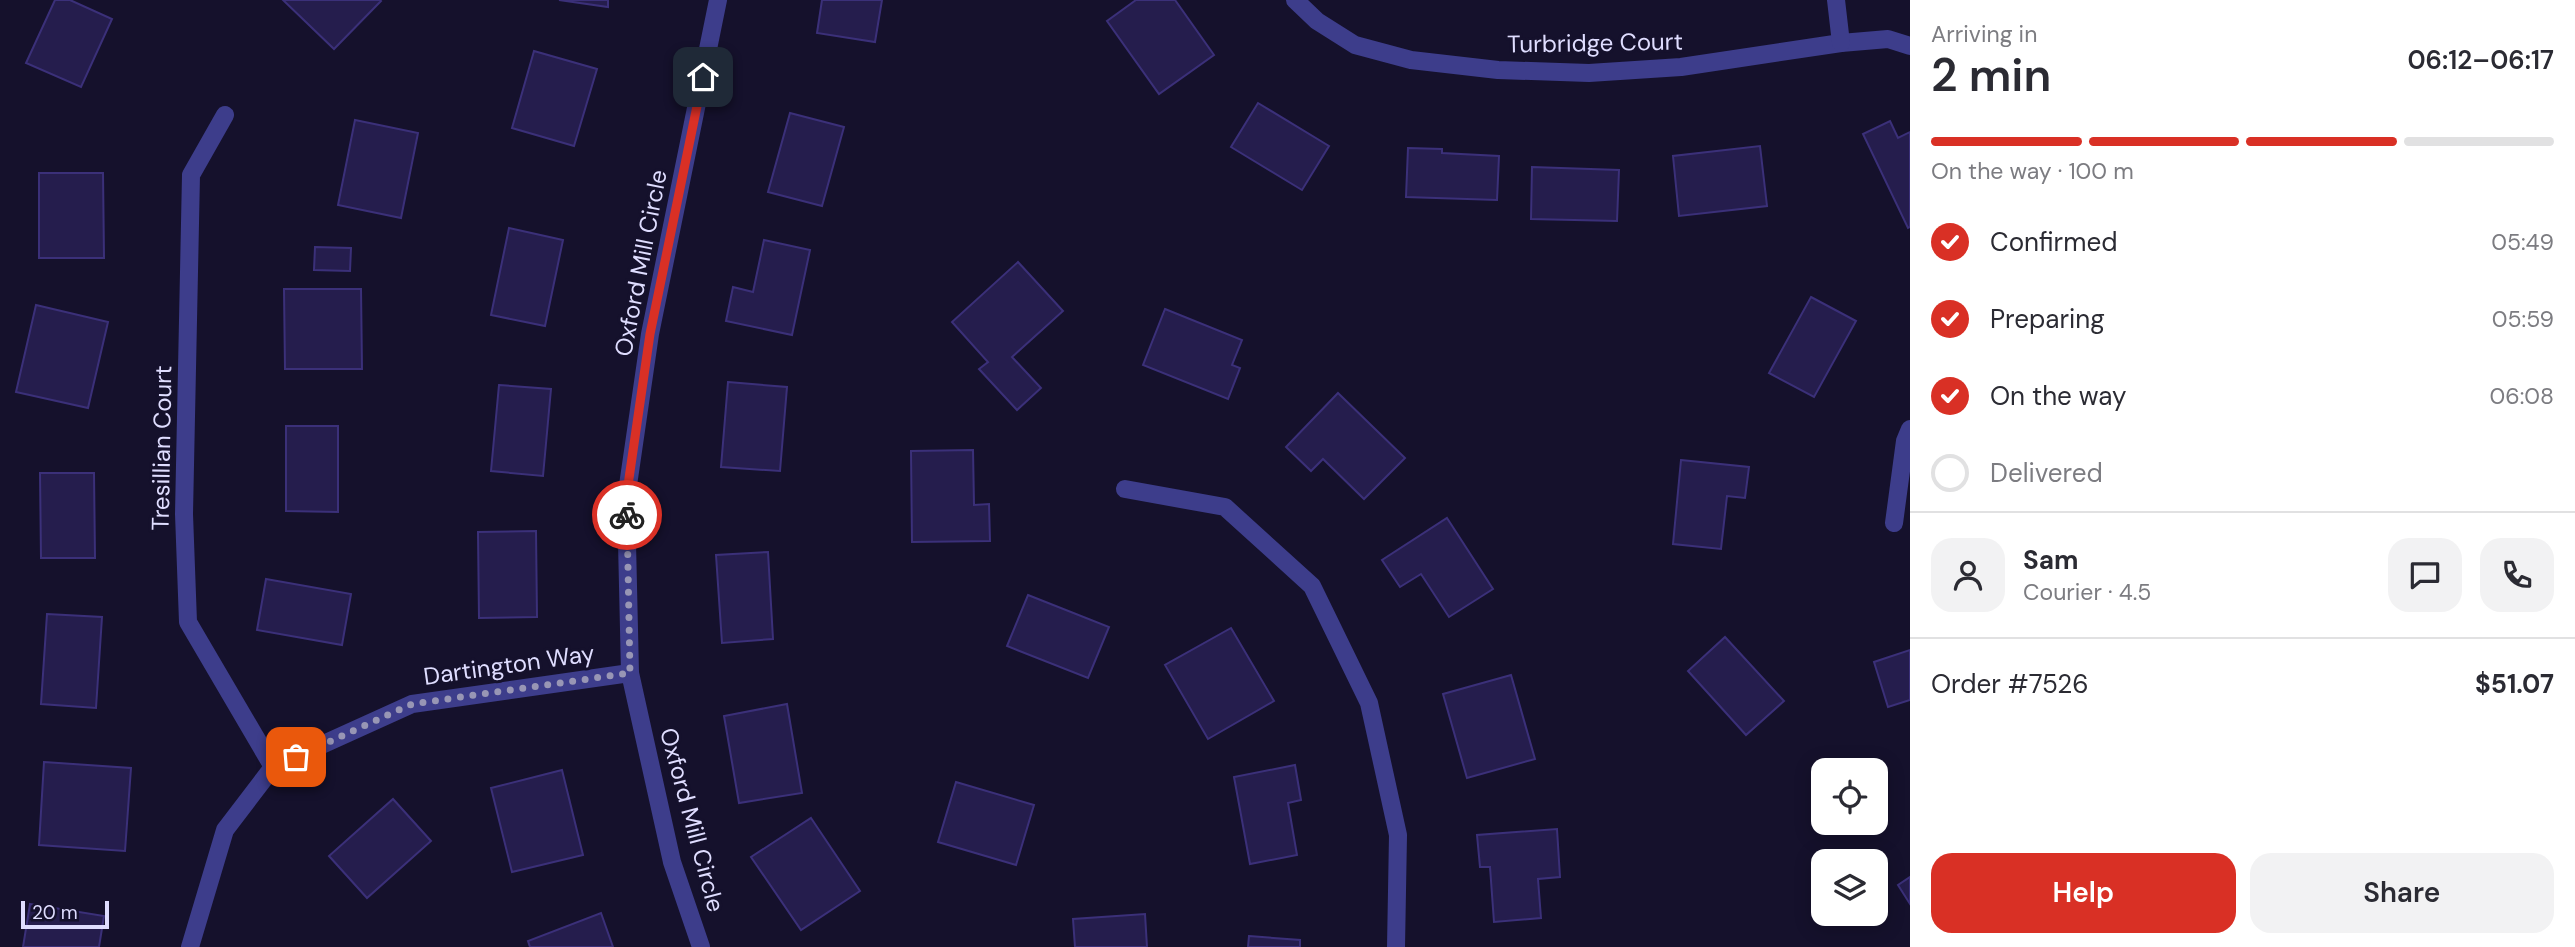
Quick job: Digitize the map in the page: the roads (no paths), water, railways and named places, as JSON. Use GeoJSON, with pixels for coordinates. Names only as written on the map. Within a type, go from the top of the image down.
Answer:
{"type":"FeatureCollection","features":[{"type":"Feature","properties":{"kind":"street","name":"Oxford Mill Circle"},"geometry":{"type":"LineString","coordinates":[[701,947],[672,862],[630,673],[626,499],[650,334],[719,0]]}},
{"type":"Feature","properties":{"kind":"street","name":"Turbridge Court"},"geometry":{"type":"LineString","coordinates":[[1295,0],[1317,21],[1355,45],[1411,60],[1498,70],[1589,73],[1681,67],[1841,43],[1888,39],[1910,46]]}},
{"type":"Feature","properties":{"kind":"street"},"geometry":{"type":"LineString","coordinates":[[1836,0],[1841,43]]}},
{"type":"Feature","properties":{"kind":"street","name":"Tresillian Court"},"geometry":{"type":"LineString","coordinates":[[225,115],[191,175],[184,514],[188,622],[273,767]]}},
{"type":"Feature","properties":{"kind":"street"},"geometry":{"type":"LineString","coordinates":[[1894,523],[1905,441],[1910,429]]}},
{"type":"Feature","properties":{"kind":"street"},"geometry":{"type":"LineString","coordinates":[[1125,489],[1225,507],[1312,586],[1369,703],[1398,835],[1396,947]]}},
{"type":"Feature","properties":{"kind":"street","name":"Dartington Way"},"geometry":{"type":"LineString","coordinates":[[190,947],[225,830],[273,767],[412,704],[630,673]]}}]}
